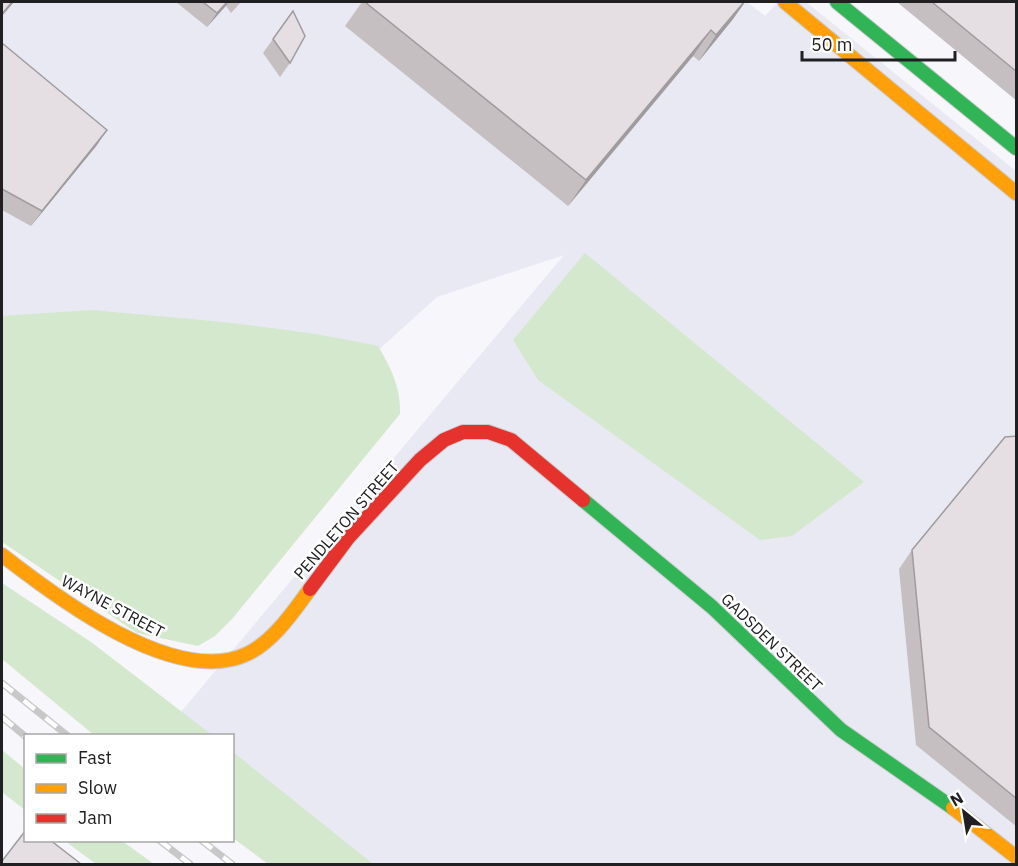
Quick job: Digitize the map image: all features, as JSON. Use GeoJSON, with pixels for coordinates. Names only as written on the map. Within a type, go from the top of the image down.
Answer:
{"type":"FeatureCollection","features":[{"type":"Feature","properties":{"kind":"street"},"geometry":{"type":"LineString","coordinates":[[785,2],[1017,193]]}},
{"type":"Feature","properties":{"kind":"street"},"geometry":{"type":"LineString","coordinates":[[837,2],[1017,148]]}},
{"type":"Feature","properties":{"kind":"street","name":"PENDLETON STREET"},"geometry":{"type":"LineString","coordinates":[[219,661],[251,652],[263,644],[342,544],[440,442],[474,430],[496,434],[511,440]]}},
{"type":"Feature","properties":{"kind":"street","name":"GADSDEN STREET"},"geometry":{"type":"LineString","coordinates":[[511,440],[736,628],[841,730],[961,813],[1017,857]]}},
{"type":"Feature","properties":{"kind":"street","name":"WAYNE STREET"},"geometry":{"type":"LineString","coordinates":[[2,555],[42,586],[86,613],[151,646],[184,658],[219,661]]}},
{"type":"Feature","properties":{"kind":"shaded area"},"geometry":{"type":"Polygon","coordinates":[[[2,2],[747,2],[765,16],[778,2],[806,2],[1016,171],[1016,864],[331,864],[234,788],[234,734],[170,734],[165,731],[564,255],[437,297],[374,354],[2,327],[2,2]]]}},
{"type":"Feature","properties":{"kind":"green space"},"geometry":{"type":"Polygon","coordinates":[[[585,253],[864,482],[792,536],[760,540],[538,380],[513,340],[585,253]]]}},
{"type":"Feature","properties":{"kind":"green space"},"geometry":{"type":"Polygon","coordinates":[[[91,310],[271,328],[378,346],[394,378],[399,396],[400,414],[232,619],[215,636],[198,646],[137,633],[2,542],[2,316],[91,310]]]}},
{"type":"Feature","properties":{"kind":"green space"},"geometry":{"type":"Polygon","coordinates":[[[2,583],[91,642],[211,734],[93,734],[2,659],[2,583]]]}},
{"type":"Feature","properties":{"kind":"green space"},"geometry":{"type":"Polygon","coordinates":[[[2,750],[24,768],[24,809],[2,792],[2,750]]]}},
{"type":"Feature","properties":{"kind":"green space"},"geometry":{"type":"Polygon","coordinates":[[[234,753],[373,864],[268,864],[234,839],[234,753]]]}},
{"type":"Feature","properties":{"kind":"green space"},"geometry":{"type":"Polygon","coordinates":[[[66,842],[123,842],[154,864],[96,864],[66,842]]]}},
{"type":"Feature","properties":{"kind":"building"},"geometry":{"type":"Polygon","coordinates":[[[2,2],[12,2],[2,14],[2,2]]]}},
{"type":"Feature","properties":{"kind":"building"},"geometry":{"type":"Polygon","coordinates":[[[203,2],[227,2],[217,13],[203,2]]]}},
{"type":"Feature","properties":{"kind":"building"},"geometry":{"type":"Polygon","coordinates":[[[365,2],[744,2],[716,35],[711,30],[586,180],[365,2]]]}},
{"type":"Feature","properties":{"kind":"building"},"geometry":{"type":"Polygon","coordinates":[[[932,2],[1017,2],[1017,72],[932,2]]]}},
{"type":"Feature","properties":{"kind":"building"},"geometry":{"type":"Polygon","coordinates":[[[293,11],[305,36],[290,63],[273,39],[293,11]]]}},
{"type":"Feature","properties":{"kind":"building"},"geometry":{"type":"Polygon","coordinates":[[[2,43],[107,130],[42,211],[2,189],[2,43]]]}},
{"type":"Feature","properties":{"kind":"building"},"geometry":{"type":"Polygon","coordinates":[[[1017,436],[1017,799],[929,727],[912,550],[1005,437],[1017,436]]]}},
{"type":"Feature","properties":{"kind":"building"},"geometry":{"type":"Polygon","coordinates":[[[24,833],[24,842],[53,842],[81,864],[2,864],[24,833]]]}},
{"type":"Feature","properties":{"kind":"railway"},"geometry":{"type":"LineString","coordinates":[[2,683],[66,734]]}},
{"type":"Feature","properties":{"kind":"railway"},"geometry":{"type":"LineString","coordinates":[[2,717],[24,735]]}},
{"type":"Feature","properties":{"kind":"railway"},"geometry":{"type":"LineString","coordinates":[[162,842],[190,864]]}},
{"type":"Feature","properties":{"kind":"railway"},"geometry":{"type":"LineString","coordinates":[[204,842],[232,864]]}},
{"type":"Feature","properties":{"kind":"traffic: fast"},"geometry":{"type":"LineString","coordinates":[[837,2],[1016,148]]}},
{"type":"Feature","properties":{"kind":"traffic: fast"},"geometry":{"type":"LineString","coordinates":[[583,500],[712,607],[841,730],[953,808]]}},
{"type":"Feature","properties":{"kind":"traffic: slow"},"geometry":{"type":"LineString","coordinates":[[785,2],[1016,193]]}},
{"type":"Feature","properties":{"kind":"traffic: slow"},"geometry":{"type":"LineString","coordinates":[[2,555],[84,614],[152,649],[186,659],[218,661],[247,654],[274,634],[310,589]]}},
{"type":"Feature","properties":{"kind":"traffic: slow"},"geometry":{"type":"LineString","coordinates":[[953,808],[1016,857]]}},
{"type":"Feature","properties":{"kind":"traffic: jam"},"geometry":{"type":"LineString","coordinates":[[310,589],[348,538],[420,460],[444,440],[463,432],[488,432],[511,440],[583,500]]}}]}
